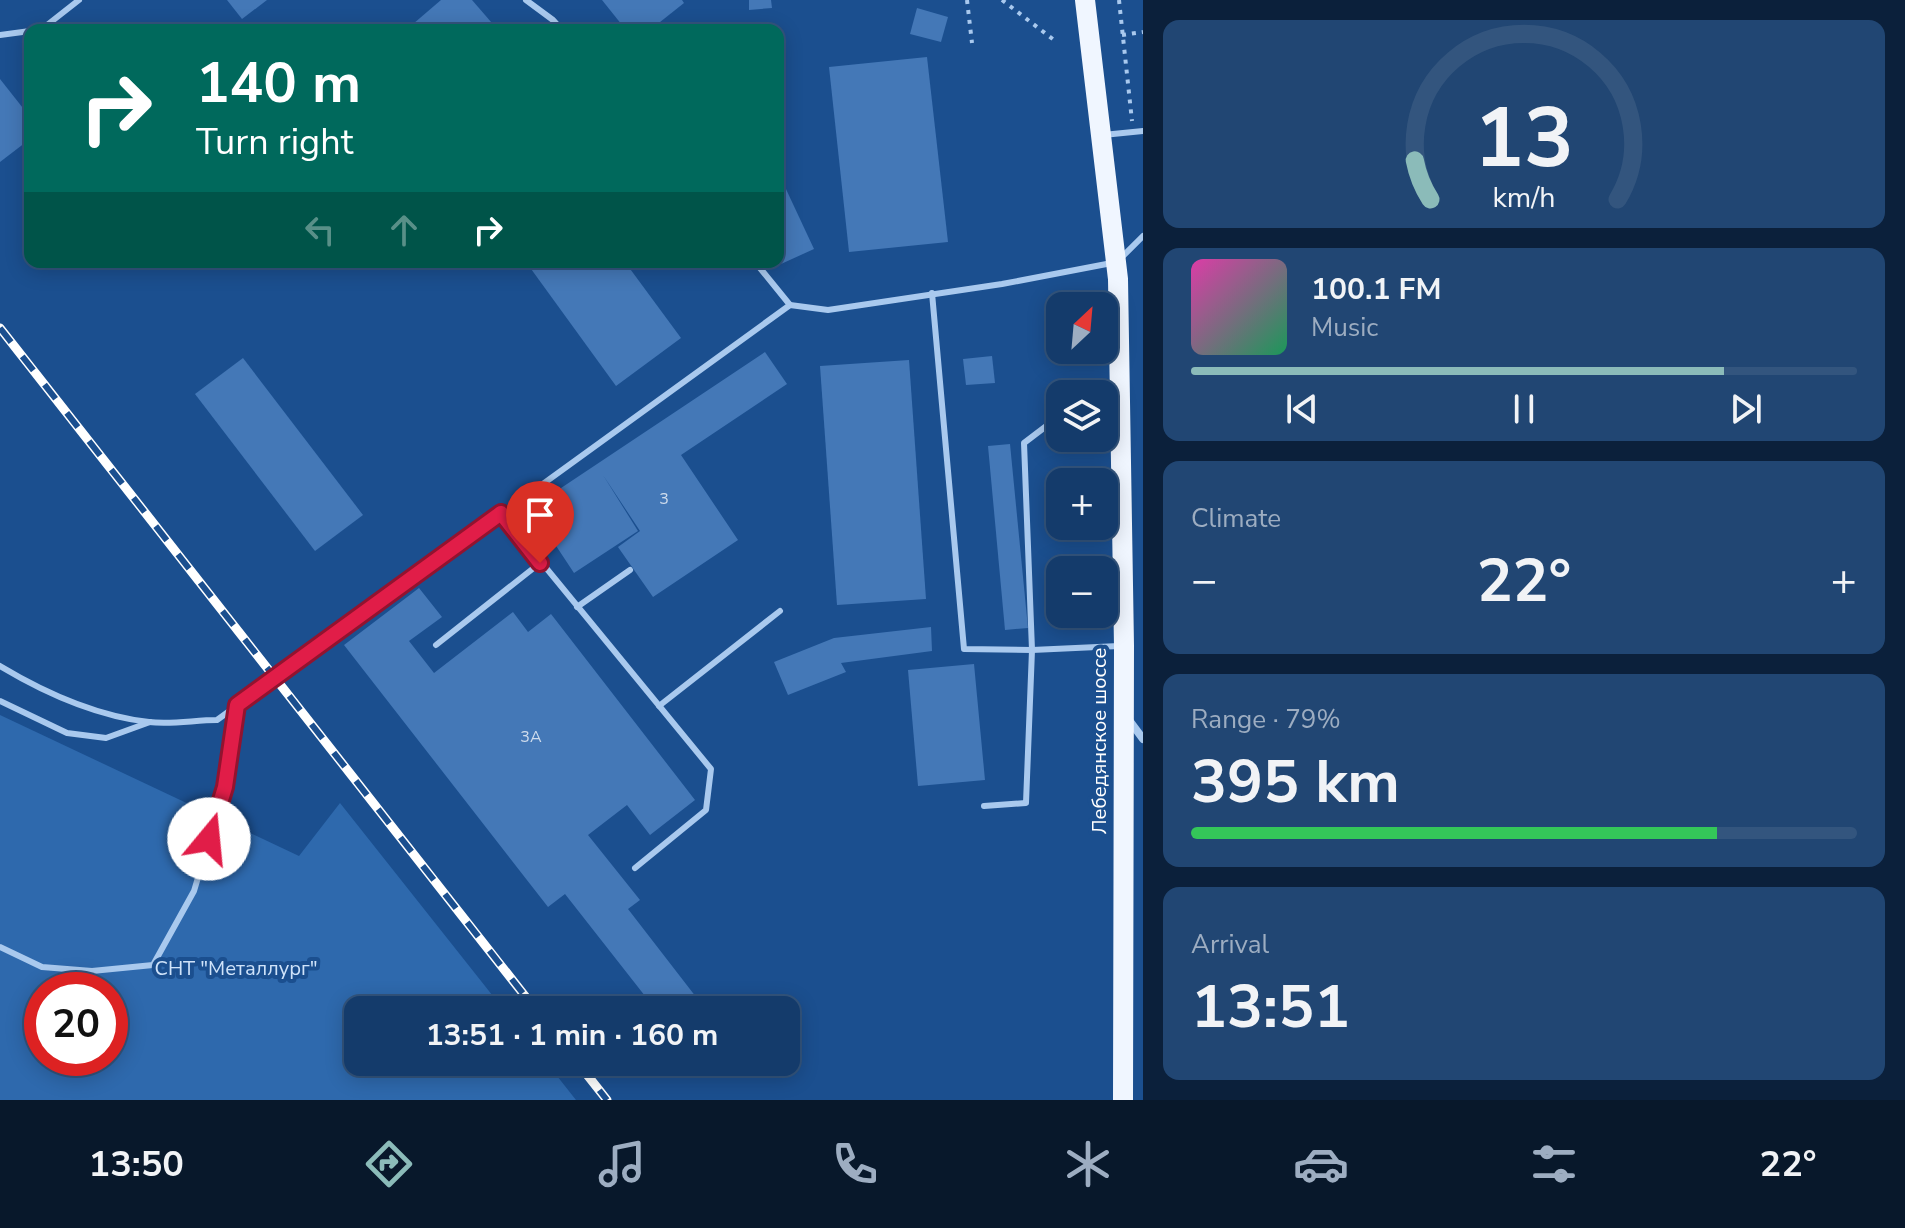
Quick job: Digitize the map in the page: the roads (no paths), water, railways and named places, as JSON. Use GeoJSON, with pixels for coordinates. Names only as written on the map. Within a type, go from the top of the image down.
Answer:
{"type":"FeatureCollection","features":[{"type":"Feature","properties":{"kind":"main road","name":"Лебедянское шоссе"},"geometry":{"type":"LineString","coordinates":[[1085,0],[1117,262],[1116,401],[1124,646],[1123,1100]]}},
{"type":"Feature","properties":{"kind":"street"},"geometry":{"type":"LineString","coordinates":[[1124,712],[1143,739]]}},
{"type":"Feature","properties":{"kind":"lane"},"geometry":{"type":"LineString","coordinates":[[48,24],[79,0]]}},
{"type":"Feature","properties":{"kind":"lane"},"geometry":{"type":"LineString","coordinates":[[526,0],[557,24]]}},
{"type":"Feature","properties":{"kind":"lane"},"geometry":{"type":"LineString","coordinates":[[0,35],[24,31]]}},
{"type":"Feature","properties":{"kind":"lane"},"geometry":{"type":"LineString","coordinates":[[1100,135],[1143,131]]}},
{"type":"Feature","properties":{"kind":"lane"},"geometry":{"type":"LineString","coordinates":[[0,666],[26,681],[89,708],[150,722],[217,720],[790,305],[828,310],[1002,284],[1117,262],[1143,236]]}},
{"type":"Feature","properties":{"kind":"lane"},"geometry":{"type":"LineString","coordinates":[[760,268],[790,305]]}},
{"type":"Feature","properties":{"kind":"lane"},"geometry":{"type":"LineString","coordinates":[[932,293],[964,649],[1124,646]]}},
{"type":"Feature","properties":{"kind":"lane"},"geometry":{"type":"LineString","coordinates":[[984,806],[1026,803],[1032,650],[1024,443],[1046,426]]}},
{"type":"Feature","properties":{"kind":"lane"},"geometry":{"type":"LineString","coordinates":[[501,513],[711,769],[706,810],[635,868]]}},
{"type":"Feature","properties":{"kind":"lane"},"geometry":{"type":"LineString","coordinates":[[436,645],[540,563]]}},
{"type":"Feature","properties":{"kind":"lane"},"geometry":{"type":"LineString","coordinates":[[577,607],[630,570]]}},
{"type":"Feature","properties":{"kind":"lane"},"geometry":{"type":"LineString","coordinates":[[659,706],[780,611]]}},
{"type":"Feature","properties":{"kind":"lane"},"geometry":{"type":"LineString","coordinates":[[0,701],[67,733],[106,738],[150,722]]}},
{"type":"Feature","properties":{"kind":"lane"},"geometry":{"type":"LineString","coordinates":[[0,947],[42,967],[92,971],[153,965],[194,891],[225,787],[237,705]]}},
{"type":"Feature","properties":{"kind":"railway"},"geometry":{"type":"LineString","coordinates":[[0,328],[525,996]]}},
{"type":"Feature","properties":{"kind":"railway"},"geometry":{"type":"LineString","coordinates":[[588,1076],[607,1100]]}},
{"type":"Feature","properties":{"kind":"park label","name":"СНТ \"Металлург\""},"geometry":{"type":"Point","coordinates":[236,968]}}]}
